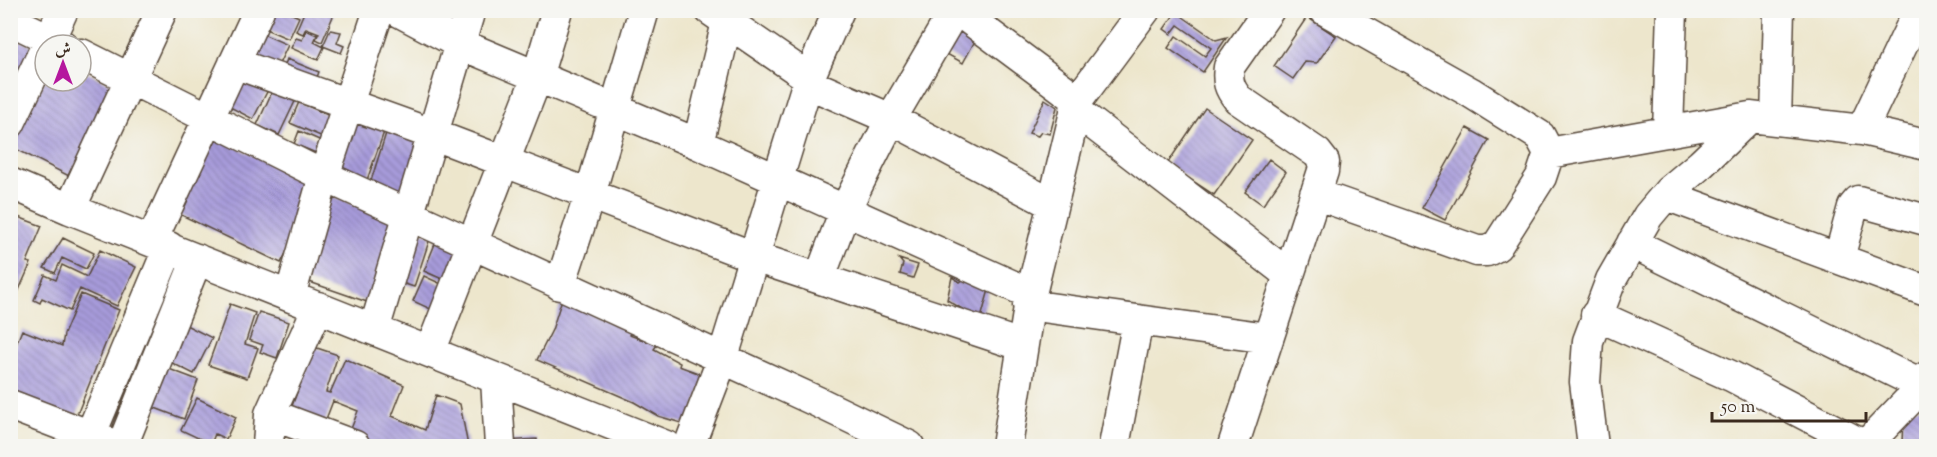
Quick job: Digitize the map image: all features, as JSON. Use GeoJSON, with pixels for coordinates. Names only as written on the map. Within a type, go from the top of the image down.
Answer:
{"type":"FeatureCollection","features":[{"type":"Feature","properties":{"kind":"street"},"geometry":{"type":"LineString","coordinates":[[55,33],[63,10]]}},
{"type":"Feature","properties":{"kind":"street"},"geometry":{"type":"LineString","coordinates":[[70,209],[162,10]]}},
{"type":"Feature","properties":{"kind":"street"},"geometry":{"type":"LineString","coordinates":[[10,405],[82,439],[161,244],[207,119],[259,10]]}},
{"type":"Feature","properties":{"kind":"street"},"geometry":{"type":"LineString","coordinates":[[290,296],[324,176],[379,10]]}},
{"type":"Feature","properties":{"kind":"street"},"geometry":{"type":"LineString","coordinates":[[396,10],[460,44],[698,144],[845,210],[1029,300],[1138,320],[1268,338]]}},
{"type":"Feature","properties":{"kind":"street"},"geometry":{"type":"LineString","coordinates":[[374,330],[470,10]]}},
{"type":"Feature","properties":{"kind":"street"},"geometry":{"type":"LineString","coordinates":[[430,352],[537,77],[557,10]]}},
{"type":"Feature","properties":{"kind":"street"},"geometry":{"type":"LineString","coordinates":[[560,285],[590,194],[644,10]]}},
{"type":"Feature","properties":{"kind":"street"},"geometry":{"type":"LineString","coordinates":[[689,447],[722,360],[809,78],[839,10]]}},
{"type":"Feature","properties":{"kind":"street"},"geometry":{"type":"LineString","coordinates":[[820,277],[845,210],[891,119],[952,15],[952,10]]}},
{"type":"Feature","properties":{"kind":"street"},"geometry":{"type":"LineString","coordinates":[[957,10],[1289,275]]}},
{"type":"Feature","properties":{"kind":"street"},"geometry":{"type":"LineString","coordinates":[[1233,447],[1323,171],[1321,158],[1238,99],[1230,89],[1227,78],[1229,67],[1269,10]]}},
{"type":"Feature","properties":{"kind":"street"},"geometry":{"type":"LineString","coordinates":[[1668,132],[1672,10]]}},
{"type":"Feature","properties":{"kind":"street"},"geometry":{"type":"LineString","coordinates":[[1593,447],[1584,382],[1588,341],[1596,315],[1611,280],[1648,216],[1666,195],[1763,119],[1779,10]]}},
{"type":"Feature","properties":{"kind":"street"},"geometry":{"type":"LineString","coordinates":[[1862,130],[1919,10]]}},
{"type":"Feature","properties":{"kind":"street"},"geometry":{"type":"LineString","coordinates":[[1315,194],[1477,251],[1487,251],[1497,246],[1541,177],[1549,153],[1540,136],[1327,11]]}},
{"type":"Feature","properties":{"kind":"street"},"geometry":{"type":"LineString","coordinates":[[698,144],[724,14],[809,78],[812,85],[891,119],[1052,204]]}},
{"type":"Feature","properties":{"kind":"street"},"geometry":{"type":"LineString","coordinates":[[1007,447],[1029,300],[1077,105],[1129,16]]}},
{"type":"Feature","properties":{"kind":"street"},"geometry":{"type":"LineString","coordinates":[[10,20],[33,34]]}},
{"type":"Feature","properties":{"kind":"street"},"geometry":{"type":"LineString","coordinates":[[93,59],[132,77],[207,119],[324,176],[818,402],[909,447]]}},
{"type":"Feature","properties":{"kind":"street"},"geometry":{"type":"LineString","coordinates":[[234,63],[348,106],[432,134],[754,257],[820,277],[926,316],[1021,345]]}},
{"type":"Feature","properties":{"kind":"street"},"geometry":{"type":"LineString","coordinates":[[10,123],[33,79]]}},
{"type":"Feature","properties":{"kind":"street"},"geometry":{"type":"LineString","coordinates":[[1549,153],[1668,132],[1763,119],[1862,130],[1926,145]]}},
{"type":"Feature","properties":{"kind":"street"},"geometry":{"type":"LineString","coordinates":[[10,183],[496,379],[605,435],[666,447]]}},
{"type":"Feature","properties":{"kind":"street"},"geometry":{"type":"LineString","coordinates":[[1666,195],[1926,291]]}},
{"type":"Feature","properties":{"kind":"street"},"geometry":{"type":"LineString","coordinates":[[1839,258],[1853,207],[1858,201],[1926,220]]}},
{"type":"Feature","properties":{"kind":"street"},"geometry":{"type":"LineString","coordinates":[[1596,315],[1731,376],[1865,446],[1924,381],[1632,243]]}},
{"type":"Feature","properties":{"kind":"street"},"geometry":{"type":"LineString","coordinates":[[122,447],[197,259]]}},
{"type":"Feature","properties":{"kind":"street"},"geometry":{"type":"LineString","coordinates":[[268,447],[270,414],[318,307]]}},
{"type":"Feature","properties":{"kind":"street"},"geometry":{"type":"LineString","coordinates":[[1114,447],[1138,320]]}},
{"type":"Feature","properties":{"kind":"street"},"geometry":{"type":"LineString","coordinates":[[496,379],[500,447]]}},
{"type":"Feature","properties":{"kind":"street"},"geometry":{"type":"LineString","coordinates":[[270,414],[355,447]]}},
{"type":"Feature","properties":{"kind":"building"},"geometry":{"type":"Polygon","coordinates":[[[268,10],[283,10],[299,17],[289,39],[261,27],[268,10]]]}},
{"type":"Feature","properties":{"kind":"building"},"geometry":{"type":"Polygon","coordinates":[[[305,10],[332,10],[334,14],[322,42],[316,39],[319,33],[306,28],[303,34],[296,31],[305,10]]]}},
{"type":"Feature","properties":{"kind":"building"},"geometry":{"type":"Polygon","coordinates":[[[1176,12],[1216,40],[1227,37],[1203,72],[1168,48],[1176,36],[1205,56],[1211,48],[1178,25],[1171,34],[1164,29],[1176,12]]]}},
{"type":"Feature","properties":{"kind":"building"},"geometry":{"type":"Polygon","coordinates":[[[1307,17],[1336,36],[1317,63],[1305,62],[1293,79],[1274,66],[1307,17]]]}},
{"type":"Feature","properties":{"kind":"building"},"geometry":{"type":"Polygon","coordinates":[[[953,23],[977,37],[963,63],[943,52],[953,23]]]}},
{"type":"Feature","properties":{"kind":"building"},"geometry":{"type":"Polygon","coordinates":[[[306,30],[317,35],[314,42],[324,47],[318,60],[291,48],[296,38],[302,40],[306,30]]]}},
{"type":"Feature","properties":{"kind":"building"},"geometry":{"type":"Polygon","coordinates":[[[330,30],[341,32],[337,43],[344,46],[341,53],[323,46],[330,30]]]}},
{"type":"Feature","properties":{"kind":"building"},"geometry":{"type":"Polygon","coordinates":[[[263,34],[288,45],[277,68],[252,58],[263,34]]]}},
{"type":"Feature","properties":{"kind":"building"},"geometry":{"type":"Polygon","coordinates":[[[10,36],[33,46],[33,57],[10,107],[10,36]]]}},
{"type":"Feature","properties":{"kind":"building"},"geometry":{"type":"Polygon","coordinates":[[[287,59],[319,72],[314,85],[282,73],[287,59]]]}},
{"type":"Feature","properties":{"kind":"building"},"geometry":{"type":"Polygon","coordinates":[[[244,73],[270,86],[253,119],[228,106],[244,73]]]}},
{"type":"Feature","properties":{"kind":"building"},"geometry":{"type":"Polygon","coordinates":[[[93,75],[116,87],[71,177],[10,146],[38,93],[93,93],[93,75]]]}},
{"type":"Feature","properties":{"kind":"building"},"geometry":{"type":"Polygon","coordinates":[[[276,83],[299,93],[279,135],[257,125],[276,83]]]}},
{"type":"Feature","properties":{"kind":"building"},"geometry":{"type":"Polygon","coordinates":[[[1045,99],[1057,107],[1050,134],[1041,132],[1038,136],[1029,133],[1045,99]]]}},
{"type":"Feature","properties":{"kind":"building"},"geometry":{"type":"Polygon","coordinates":[[[299,102],[332,117],[323,137],[290,123],[299,102]]]}},
{"type":"Feature","properties":{"kind":"building"},"geometry":{"type":"Polygon","coordinates":[[[1205,108],[1252,140],[1214,195],[1167,164],[1205,108]]]}},
{"type":"Feature","properties":{"kind":"building"},"geometry":{"type":"Polygon","coordinates":[[[350,117],[385,129],[366,183],[331,171],[350,117]]]}},
{"type":"Feature","properties":{"kind":"building"},"geometry":{"type":"Polygon","coordinates":[[[1467,128],[1489,140],[1445,220],[1422,208],[1467,128]]]}},
{"type":"Feature","properties":{"kind":"building"},"geometry":{"type":"Polygon","coordinates":[[[387,130],[422,141],[404,195],[370,184],[387,130]]]}},
{"type":"Feature","properties":{"kind":"building"},"geometry":{"type":"Polygon","coordinates":[[[299,131],[326,143],[321,155],[294,144],[299,131]]]}},
{"type":"Feature","properties":{"kind":"building"},"geometry":{"type":"Polygon","coordinates":[[[212,135],[318,187],[281,263],[175,212],[212,135]]]}},
{"type":"Feature","properties":{"kind":"building"},"geometry":{"type":"Polygon","coordinates":[[[1269,159],[1286,172],[1263,205],[1245,192],[1269,159]]]}},
{"type":"Feature","properties":{"kind":"building"},"geometry":{"type":"Polygon","coordinates":[[[327,194],[400,219],[370,303],[298,278],[327,194]]]}},
{"type":"Feature","properties":{"kind":"building"},"geometry":{"type":"Polygon","coordinates":[[[10,214],[42,226],[27,262],[31,263],[10,310],[10,214]]]}},
{"type":"Feature","properties":{"kind":"building"},"geometry":{"type":"Polygon","coordinates":[[[415,230],[431,235],[414,287],[399,282],[415,230]]]}},
{"type":"Feature","properties":{"kind":"building"},"geometry":{"type":"Polygon","coordinates":[[[63,238],[94,253],[86,269],[62,258],[55,273],[44,268],[63,238]]]}},
{"type":"Feature","properties":{"kind":"building"},"geometry":{"type":"Polygon","coordinates":[[[437,239],[462,249],[449,282],[424,271],[437,239]]]}},
{"type":"Feature","properties":{"kind":"building"},"geometry":{"type":"Polygon","coordinates":[[[100,250],[136,267],[117,306],[80,289],[70,311],[42,298],[40,303],[34,300],[45,275],[56,280],[62,265],[87,277],[100,250]]]}},
{"type":"Feature","properties":{"kind":"building"},"geometry":{"type":"Polygon","coordinates":[[[899,259],[918,265],[913,278],[900,274],[903,264],[899,259]]]}},
{"type":"Feature","properties":{"kind":"building"},"geometry":{"type":"Polygon","coordinates":[[[424,276],[448,287],[437,312],[413,301],[424,276]]]}},
{"type":"Feature","properties":{"kind":"building"},"geometry":{"type":"Polygon","coordinates":[[[952,277],[960,282],[964,279],[990,286],[980,322],[965,318],[964,310],[947,300],[952,277]]]}},
{"type":"Feature","properties":{"kind":"building"},"geometry":{"type":"Polygon","coordinates":[[[81,294],[119,310],[74,422],[10,399],[10,359],[22,330],[62,346],[64,334],[81,294]]]}},
{"type":"Feature","properties":{"kind":"building"},"geometry":{"type":"Polygon","coordinates":[[[562,299],[632,331],[629,335],[657,345],[654,349],[680,363],[679,366],[706,376],[688,425],[658,416],[634,402],[537,360],[552,330],[562,299]]]}},
{"type":"Feature","properties":{"kind":"building"},"geometry":{"type":"Polygon","coordinates":[[[230,304],[255,313],[245,344],[258,348],[247,378],[208,365],[230,304]]]}},
{"type":"Feature","properties":{"kind":"building"},"geometry":{"type":"Polygon","coordinates":[[[259,312],[289,322],[277,358],[260,352],[263,345],[249,340],[259,312]]]}},
{"type":"Feature","properties":{"kind":"building"},"geometry":{"type":"Polygon","coordinates":[[[184,324],[212,338],[194,374],[166,360],[184,324]]]}},
{"type":"Feature","properties":{"kind":"building"},"geometry":{"type":"Polygon","coordinates":[[[314,347],[338,355],[326,392],[330,393],[345,359],[404,385],[392,416],[425,430],[436,395],[460,404],[468,446],[378,446],[349,434],[358,411],[333,401],[323,427],[289,414],[314,347]]]}},
{"type":"Feature","properties":{"kind":"building"},"geometry":{"type":"Polygon","coordinates":[[[161,366],[198,380],[184,419],[147,405],[161,366]]]}},
{"type":"Feature","properties":{"kind":"building"},"geometry":{"type":"Polygon","coordinates":[[[197,398],[236,417],[226,439],[215,434],[211,444],[181,430],[197,398]]]}},
{"type":"Feature","properties":{"kind":"building"},"geometry":{"type":"Polygon","coordinates":[[[1926,407],[1926,441],[1902,443],[1903,419],[1910,408],[1926,407]]]}},
{"type":"Feature","properties":{"kind":"building"},"geometry":{"type":"Polygon","coordinates":[[[537,439],[537,446],[505,446],[505,441],[537,439]]]}}]}
